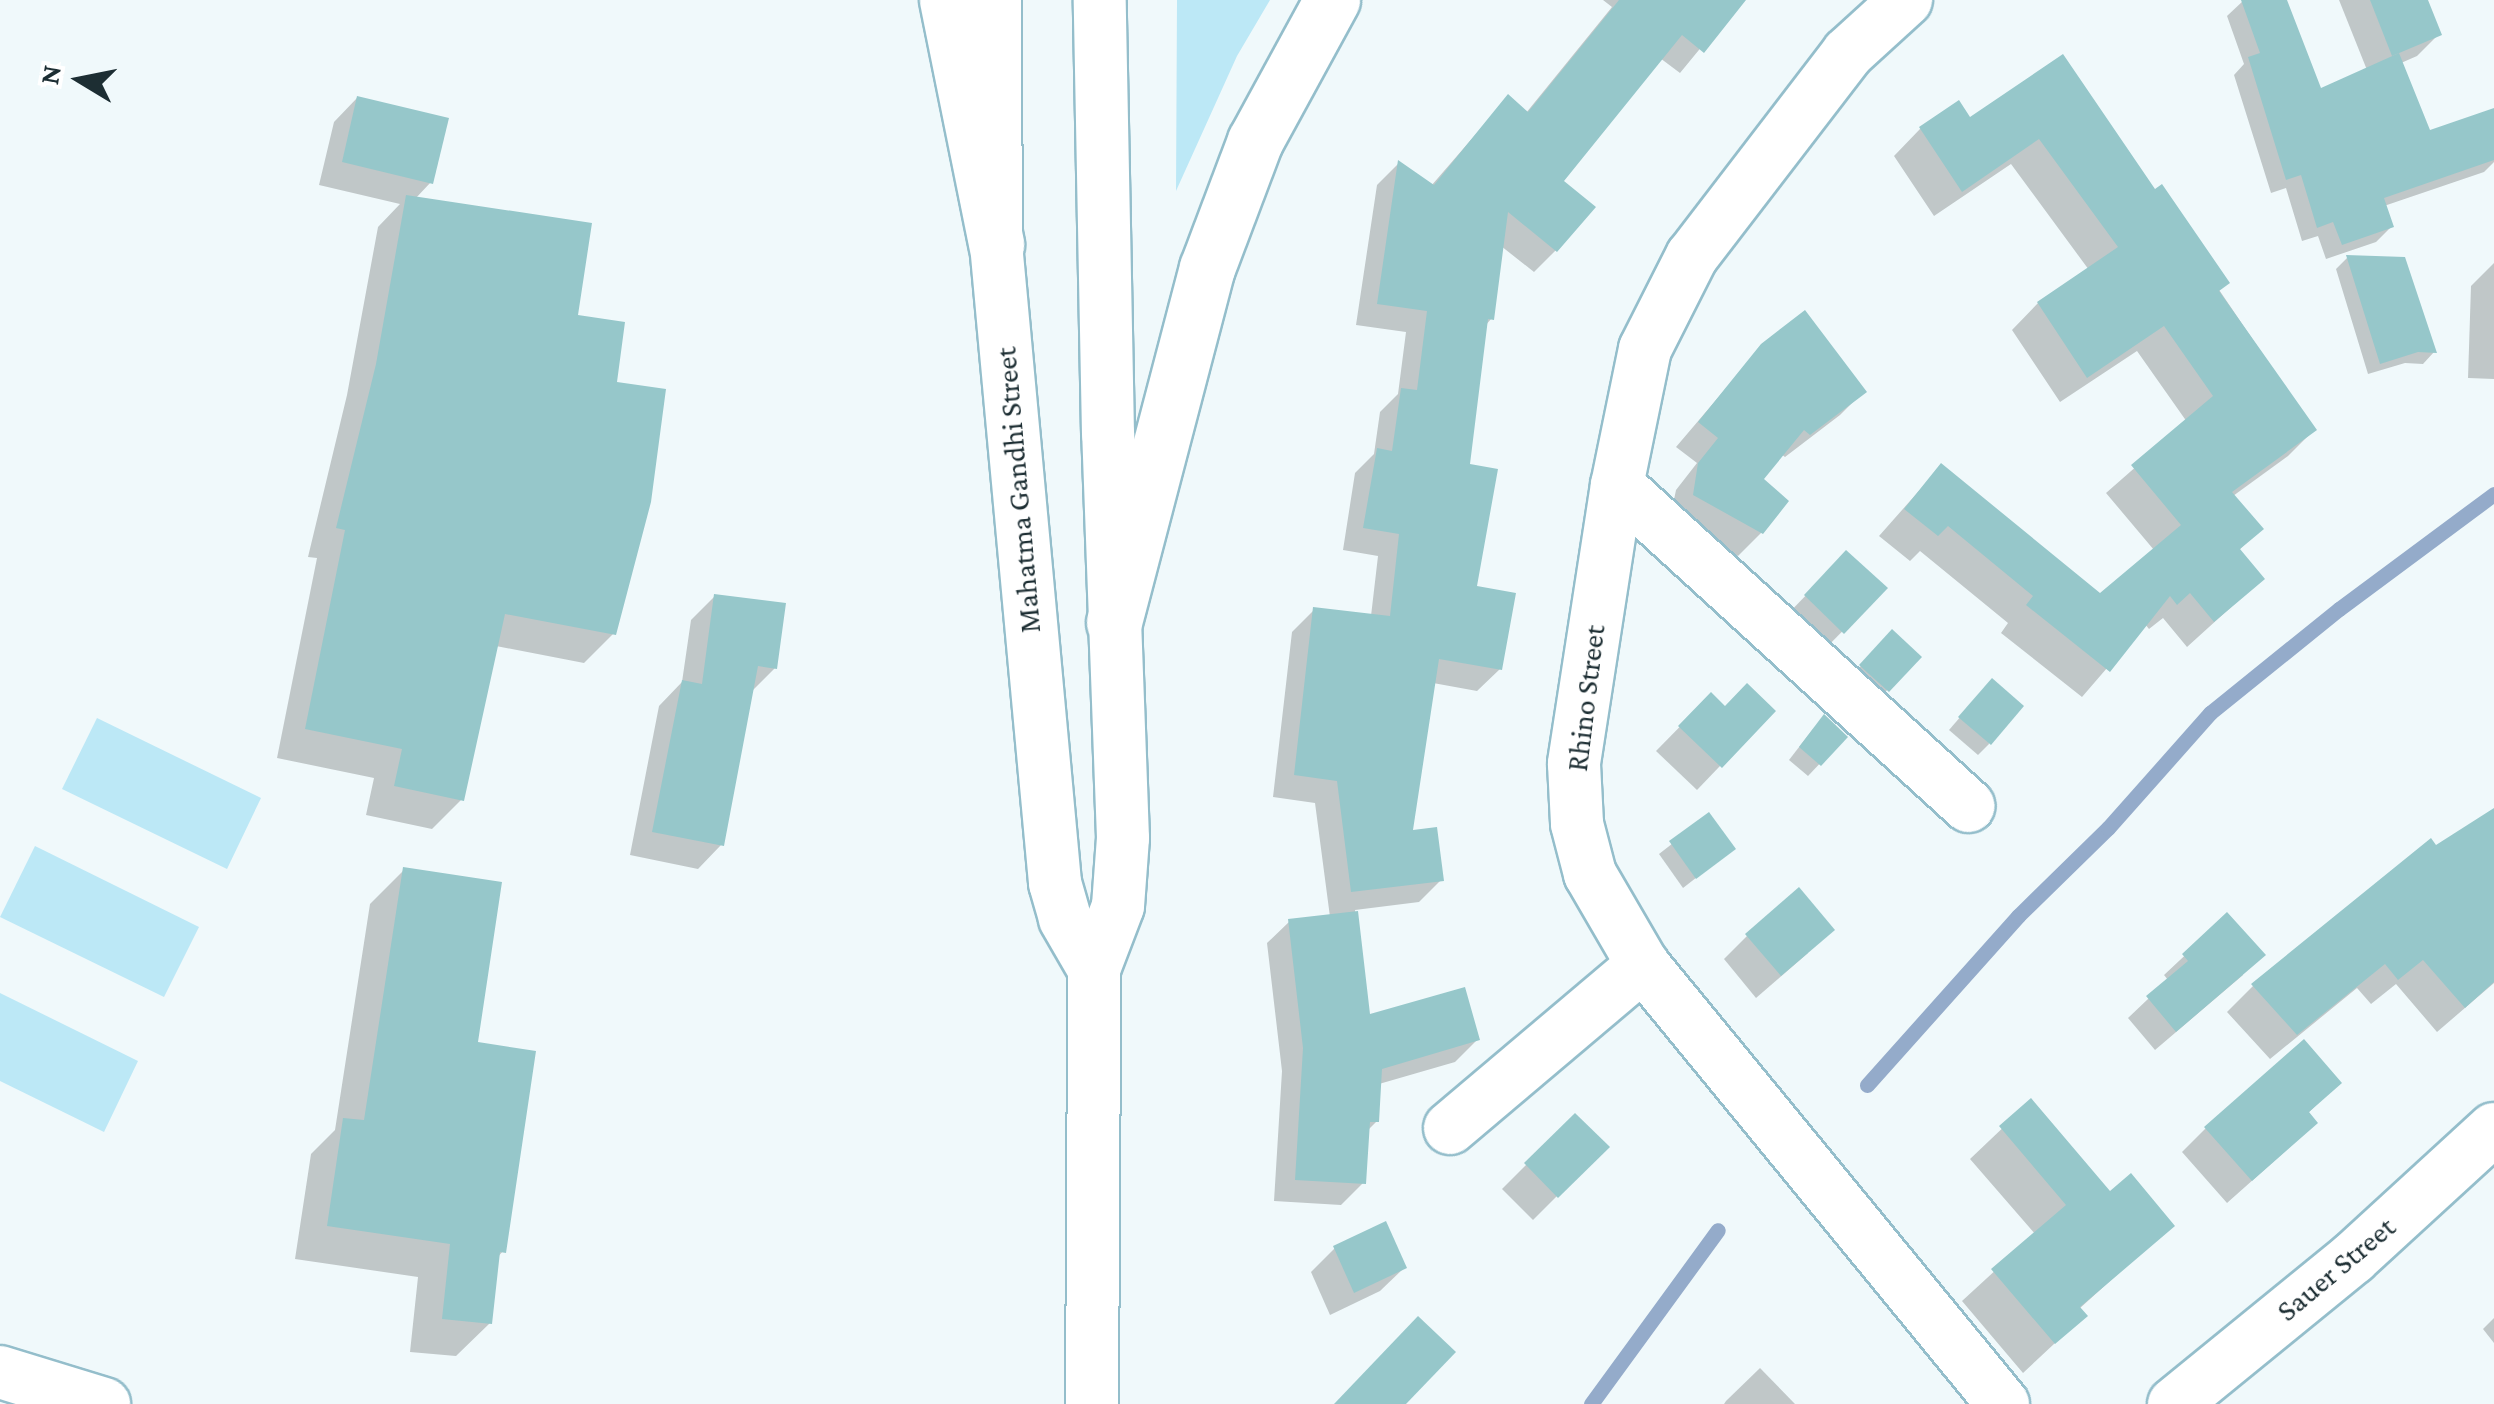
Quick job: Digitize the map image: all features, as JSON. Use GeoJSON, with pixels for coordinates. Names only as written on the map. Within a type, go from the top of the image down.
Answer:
{"type":"FeatureCollection","features":[{"type":"Feature","properties":{"kind":"main road"},"geometry":{"type":"LineString","coordinates":[[948,0],[996,244]]}},
{"type":"Feature","properties":{"kind":"main road"},"geometry":{"type":"LineString","coordinates":[[1114,622],[1207,268],[1255,141],[1332,0]]}},
{"type":"Feature","properties":{"kind":"street","name":"Mahatma Gandhi Street"},"geometry":{"type":"LineString","coordinates":[[994,0],[996,244],[1054,883],[1065,918],[1094,969]]}},
{"type":"Feature","properties":{"kind":"street","name":"Mahatma Gandhi Street"},"geometry":{"type":"LineString","coordinates":[[1092,1404],[1094,969],[1118,906],[1123,838],[1114,622],[1100,0]]}},
{"type":"Feature","properties":{"kind":"street","name":"Rhino Street"},"geometry":{"type":"LineString","coordinates":[[1906,0],[1848,53],[1692,256],[1646,349],[1617,485],[1574,764],[1576,804],[1590,874],[1644,966],[2003,1404]]}},
{"type":"Feature","properties":{"kind":"street"},"geometry":{"type":"LineString","coordinates":[[1617,485],[1970,806]]}},
{"type":"Feature","properties":{"kind":"street"},"geometry":{"type":"LineString","coordinates":[[1450,1128],[1644,966]]}},
{"type":"Feature","properties":{"kind":"street","name":"Sauer Street"},"geometry":{"type":"LineString","coordinates":[[2174,1404],[2353,1258],[2494,1129]]}},
{"type":"Feature","properties":{"kind":"street"},"geometry":{"type":"LineString","coordinates":[[0,1372],[104,1404]]}},
{"type":"Feature","properties":{"kind":"shaded area"},"geometry":{"type":"Polygon","coordinates":[[[1177,0],[1270,0],[1237,56],[1176,191],[1177,0]]]}},
{"type":"Feature","properties":{"kind":"shaded area"},"geometry":{"type":"Polygon","coordinates":[[[97,718],[261,798],[227,869],[62,789],[97,718]]]}},
{"type":"Feature","properties":{"kind":"shaded area"},"geometry":{"type":"Polygon","coordinates":[[[35,846],[199,927],[164,997],[0,917],[35,846]]]}},
{"type":"Feature","properties":{"kind":"shaded area"},"geometry":{"type":"Polygon","coordinates":[[[0,993],[138,1061],[104,1132],[0,1081],[0,993]]]}},
{"type":"Feature","properties":{"kind":"building"},"geometry":{"type":"Polygon","coordinates":[[[1619,0],[1746,0],[1704,53],[1682,35],[1564,181],[1596,207],[1557,252],[1508,212],[1494,320],[1488,319],[1470,464],[1498,469],[1477,586],[1516,593],[1502,670],[1439,659],[1413,830],[1437,827],[1444,881],[1351,892],[1337,781],[1294,775],[1313,607],[1390,616],[1399,534],[1363,528],[1377,448],[1392,451],[1401,388],[1417,390],[1427,311],[1377,304],[1398,160],[1434,185],[1508,94],[1528,112],[1619,0]]]}},
{"type":"Feature","properties":{"kind":"building"},"geometry":{"type":"Polygon","coordinates":[[[2241,0],[2287,0],[2321,88],[2399,53],[2430,130],[2494,108],[2494,160],[2384,198],[2394,227],[2342,245],[2333,222],[2317,228],[2301,175],[2286,180],[2248,57],[2260,53],[2241,0]]]}},
{"type":"Feature","properties":{"kind":"building"},"geometry":{"type":"Polygon","coordinates":[[[2370,0],[2428,0],[2442,35],[2392,56],[2370,0]]]}},
{"type":"Feature","properties":{"kind":"building"},"geometry":{"type":"Polygon","coordinates":[[[2063,54],[2155,189],[2162,184],[2230,283],[2219,291],[2317,430],[2232,492],[2264,529],[2240,549],[2265,579],[2214,622],[2190,593],[2177,605],[2170,596],[2110,672],[2026,605],[2033,596],[1948,526],[1938,536],[1904,509],[1941,463],[2100,593],[2181,525],[2131,465],[2213,396],[2164,326],[2087,378],[2037,302],[2118,247],[2039,139],[1962,192],[1919,127],[1959,100],[1970,117],[2063,54]]]}},
{"type":"Feature","properties":{"kind":"building"},"geometry":{"type":"Polygon","coordinates":[[[357,96],[449,118],[433,184],[342,162],[357,96]]]}},
{"type":"Feature","properties":{"kind":"building"},"geometry":{"type":"Polygon","coordinates":[[[406,195],[592,223],[578,315],[625,322],[617,382],[666,389],[651,502],[616,635],[505,614],[464,801],[394,786],[402,749],[305,729],[345,530],[336,528],[376,364],[406,195]]]}},
{"type":"Feature","properties":{"kind":"building"},"geometry":{"type":"Polygon","coordinates":[[[2346,255],[2405,257],[2437,353],[2418,352],[2380,364],[2346,255]]]}},
{"type":"Feature","properties":{"kind":"building"},"geometry":{"type":"Polygon","coordinates":[[[1805,310],[1867,392],[1810,435],[1804,430],[1764,479],[1789,501],[1763,534],[1693,495],[1698,463],[1718,438],[1698,422],[1761,344],[1805,310]]]}},
{"type":"Feature","properties":{"kind":"building"},"geometry":{"type":"Polygon","coordinates":[[[1846,550],[1888,588],[1844,634],[1804,595],[1846,550]]]}},
{"type":"Feature","properties":{"kind":"building"},"geometry":{"type":"Polygon","coordinates":[[[714,594],[786,603],[777,669],[758,666],[724,846],[652,832],[682,680],[702,684],[714,594]]]}},
{"type":"Feature","properties":{"kind":"building"},"geometry":{"type":"Polygon","coordinates":[[[1892,629],[1922,657],[1889,692],[1859,665],[1892,629]]]}},
{"type":"Feature","properties":{"kind":"building"},"geometry":{"type":"Polygon","coordinates":[[[1992,678],[2024,706],[1991,745],[1958,717],[1992,678]]]}},
{"type":"Feature","properties":{"kind":"building"},"geometry":{"type":"Polygon","coordinates":[[[1747,683],[1776,711],[1722,768],[1678,726],[1711,692],[1725,706],[1747,683]]]}},
{"type":"Feature","properties":{"kind":"building"},"geometry":{"type":"Polygon","coordinates":[[[1824,714],[1848,737],[1821,766],[1799,747],[1824,714]]]}},
{"type":"Feature","properties":{"kind":"building"},"geometry":{"type":"Polygon","coordinates":[[[2494,808],[2494,982],[2465,1008],[2423,960],[2398,980],[2385,964],[2297,1035],[2251,984],[2431,838],[2436,845],[2494,808]]]}},
{"type":"Feature","properties":{"kind":"building"},"geometry":{"type":"Polygon","coordinates":[[[1709,812],[1736,849],[1696,879],[1669,841],[1709,812]]]}},
{"type":"Feature","properties":{"kind":"building"},"geometry":{"type":"Polygon","coordinates":[[[403,867],[502,882],[478,1042],[536,1051],[506,1253],[500,1252],[492,1324],[442,1319],[450,1244],[327,1226],[343,1118],[364,1120],[403,867]]]}},
{"type":"Feature","properties":{"kind":"building"},"geometry":{"type":"Polygon","coordinates":[[[1799,887],[1835,930],[1781,976],[1745,934],[1799,887]]]}},
{"type":"Feature","properties":{"kind":"building"},"geometry":{"type":"Polygon","coordinates":[[[1358,911],[1370,1014],[1465,987],[1480,1040],[1382,1069],[1379,1122],[1370,1122],[1366,1184],[1295,1180],[1303,1048],[1288,919],[1358,911]]]}},
{"type":"Feature","properties":{"kind":"building"},"geometry":{"type":"Polygon","coordinates":[[[2227,912],[2266,955],[2176,1032],[2146,996],[2188,961],[2182,954],[2227,912]]]}},
{"type":"Feature","properties":{"kind":"building"},"geometry":{"type":"Polygon","coordinates":[[[2304,1039],[2342,1083],[2309,1112],[2318,1123],[2252,1181],[2204,1127],[2304,1039]]]}},
{"type":"Feature","properties":{"kind":"building"},"geometry":{"type":"Polygon","coordinates":[[[2031,1098],[2110,1191],[2131,1173],[2175,1226],[2080,1307],[2088,1316],[2055,1344],[1991,1269],[2066,1205],[1999,1126],[2031,1098]]]}},
{"type":"Feature","properties":{"kind":"building"},"geometry":{"type":"Polygon","coordinates":[[[1575,1113],[1610,1147],[1558,1198],[1524,1163],[1575,1113]]]}},
{"type":"Feature","properties":{"kind":"building"},"geometry":{"type":"Polygon","coordinates":[[[1386,1221],[1407,1268],[1354,1293],[1333,1246],[1386,1221]]]}},
{"type":"Feature","properties":{"kind":"building"},"geometry":{"type":"Polygon","coordinates":[[[1418,1316],[1456,1352],[1406,1404],[1334,1404],[1418,1316]]]}},
{"type":"Feature","properties":{"kind":"waterway"},"geometry":{"type":"LineString","coordinates":[[1867,1085],[2018,916],[2108,828],[2210,713],[2339,609],[2494,494]]}},
{"type":"Feature","properties":{"kind":"waterway"},"geometry":{"type":"LineString","coordinates":[[1591,1404],[1718,1230]]}}]}
